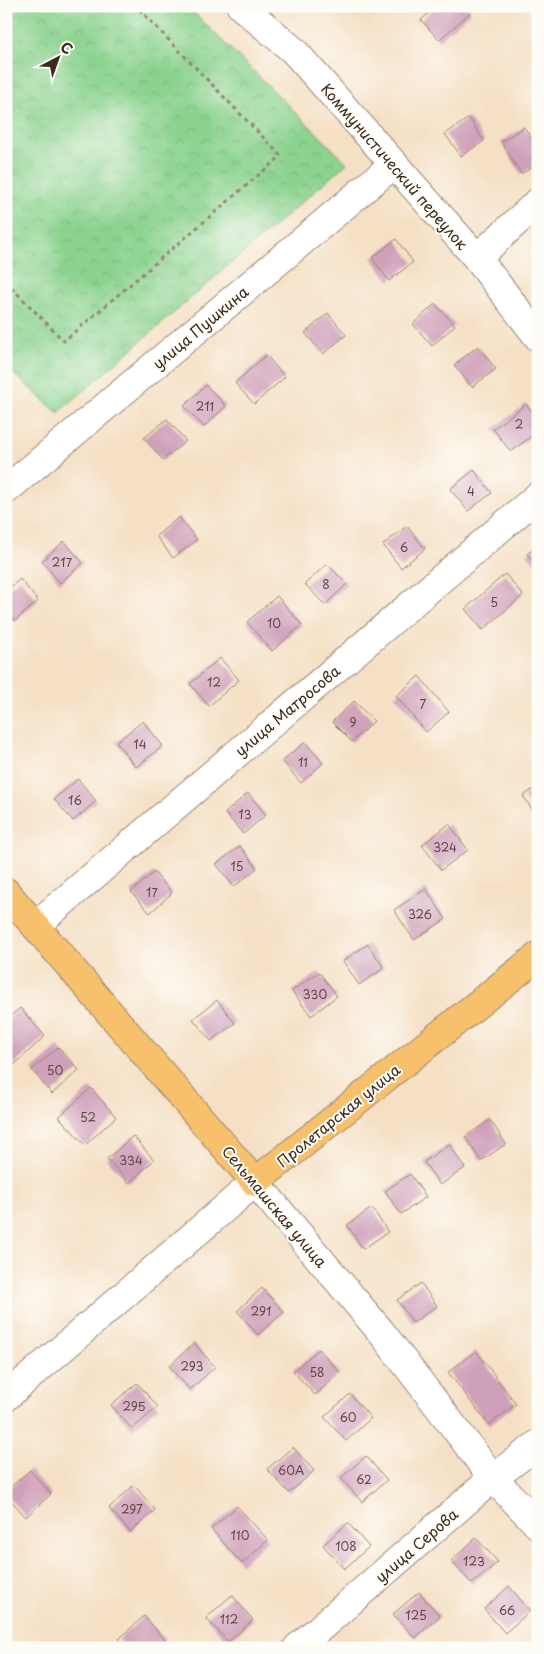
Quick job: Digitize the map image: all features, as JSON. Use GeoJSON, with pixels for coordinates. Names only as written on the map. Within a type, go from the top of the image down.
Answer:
{"type":"FeatureCollection","features":[{"type":"Feature","properties":{"kind":"main road","name":"Сельмашская улица"},"geometry":{"type":"LineString","coordinates":[[6,892],[255,1182]]}},
{"type":"Feature","properties":{"kind":"main road","name":"Пролетарская улица"},"geometry":{"type":"LineString","coordinates":[[255,1182],[538,956]]}},
{"type":"Feature","properties":{"kind":"street","name":"Коммунистический переулок"},"geometry":{"type":"LineString","coordinates":[[240,6],[294,51],[476,258],[538,337]]}},
{"type":"Feature","properties":{"kind":"street","name":"улица Пушкина"},"geometry":{"type":"LineString","coordinates":[[6,490],[394,164]]}},
{"type":"Feature","properties":{"kind":"street"},"geometry":{"type":"LineString","coordinates":[[476,258],[538,202]]}},
{"type":"Feature","properties":{"kind":"street","name":"улица Матросова"},"geometry":{"type":"LineString","coordinates":[[36,925],[538,496]]}},
{"type":"Feature","properties":{"kind":"street","name":"Пролетарская улица"},"geometry":{"type":"LineString","coordinates":[[6,1397],[255,1182]]}},
{"type":"Feature","properties":{"kind":"street","name":"Сельмашская улица"},"geometry":{"type":"LineString","coordinates":[[255,1182],[382,1333],[493,1478],[538,1525]]}},
{"type":"Feature","properties":{"kind":"street","name":"улица Серова"},"geometry":{"type":"LineString","coordinates":[[297,1648],[493,1478],[538,1444]]}},
{"type":"Feature","properties":{"kind":"path"},"geometry":{"type":"LineString","coordinates":[[6,282],[64,342],[281,156],[136,6]]}},
{"type":"Feature","properties":{"kind":"green space"},"geometry":{"type":"Polygon","coordinates":[[[6,6],[187,6],[347,163],[58,413],[6,367],[6,6]]]}},
{"type":"Feature","properties":{"kind":"building"},"geometry":{"type":"Polygon","coordinates":[[[437,6],[467,6],[471,12],[439,40],[421,20],[437,6]]]}},
{"type":"Feature","properties":{"kind":"building"},"geometry":{"type":"Polygon","coordinates":[[[469,118],[484,141],[461,156],[445,134],[469,118]]]}},
{"type":"Feature","properties":{"kind":"building"},"geometry":{"type":"Polygon","coordinates":[[[524,127],[538,147],[538,164],[521,174],[501,142],[524,127]]]}},
{"type":"Feature","properties":{"kind":"building"},"geometry":{"type":"Polygon","coordinates":[[[396,239],[413,262],[389,281],[372,258],[396,239]]]}},
{"type":"Feature","properties":{"kind":"building"},"geometry":{"type":"Polygon","coordinates":[[[435,304],[455,325],[432,346],[413,324],[435,304]]]}},
{"type":"Feature","properties":{"kind":"building"},"geometry":{"type":"Polygon","coordinates":[[[328,313],[346,335],[323,354],[305,333],[328,313]]]}},
{"type":"Feature","properties":{"kind":"building"},"geometry":{"type":"Polygon","coordinates":[[[478,346],[496,369],[472,387],[454,365],[478,346]]]}},
{"type":"Feature","properties":{"kind":"building"},"geometry":{"type":"Polygon","coordinates":[[[266,355],[285,377],[254,404],[235,383],[266,355]]]}},
{"type":"Feature","properties":{"kind":"building"},"geometry":{"type":"Polygon","coordinates":[[[206,385],[226,406],[204,427],[184,406],[206,385]]]}},
{"type":"Feature","properties":{"kind":"building"},"geometry":{"type":"Polygon","coordinates":[[[526,404],[538,419],[538,431],[511,452],[493,429],[526,404]]]}},
{"type":"Feature","properties":{"kind":"building"},"geometry":{"type":"Polygon","coordinates":[[[167,419],[186,441],[163,460],[144,438],[167,419]]]}},
{"type":"Feature","properties":{"kind":"building"},"geometry":{"type":"Polygon","coordinates":[[[474,470],[492,493],[468,511],[450,489],[474,470]]]}},
{"type":"Feature","properties":{"kind":"building"},"geometry":{"type":"Polygon","coordinates":[[[179,517],[197,540],[173,558],[156,536],[179,517]]]}},
{"type":"Feature","properties":{"kind":"building"},"geometry":{"type":"Polygon","coordinates":[[[407,526],[425,549],[401,568],[383,545],[407,526]]]}},
{"type":"Feature","properties":{"kind":"building"},"geometry":{"type":"Polygon","coordinates":[[[64,541],[83,563],[60,583],[42,561],[64,541]]]}},
{"type":"Feature","properties":{"kind":"building"},"geometry":{"type":"Polygon","coordinates":[[[538,545],[538,567],[527,554],[538,545]]]}},
{"type":"Feature","properties":{"kind":"building"},"geometry":{"type":"Polygon","coordinates":[[[327,564],[347,584],[325,605],[305,584],[327,564]]]}},
{"type":"Feature","properties":{"kind":"building"},"geometry":{"type":"Polygon","coordinates":[[[505,574],[523,595],[483,630],[465,609],[505,574]]]}},
{"type":"Feature","properties":{"kind":"building"},"geometry":{"type":"Polygon","coordinates":[[[20,579],[38,601],[15,621],[6,610],[6,591],[20,579]]]}},
{"type":"Feature","properties":{"kind":"building"},"geometry":{"type":"Polygon","coordinates":[[[277,596],[302,625],[272,651],[247,622],[277,596]]]}},
{"type":"Feature","properties":{"kind":"building"},"geometry":{"type":"Polygon","coordinates":[[[220,658],[239,680],[209,706],[190,684],[220,658]]]}},
{"type":"Feature","properties":{"kind":"building"},"geometry":{"type":"Polygon","coordinates":[[[419,676],[449,712],[426,732],[396,696],[419,676]]]}},
{"type":"Feature","properties":{"kind":"building"},"geometry":{"type":"Polygon","coordinates":[[[354,701],[374,721],[352,742],[332,722],[354,701]]]}},
{"type":"Feature","properties":{"kind":"building"},"geometry":{"type":"Polygon","coordinates":[[[143,721],[163,746],[136,767],[116,742],[143,721]]]}},
{"type":"Feature","properties":{"kind":"building"},"geometry":{"type":"Polygon","coordinates":[[[305,742],[323,763],[301,783],[282,761],[305,742]]]}},
{"type":"Feature","properties":{"kind":"building"},"geometry":{"type":"Polygon","coordinates":[[[78,779],[96,801],[73,821],[54,799],[78,779]]]}},
{"type":"Feature","properties":{"kind":"building"},"geometry":{"type":"Polygon","coordinates":[[[538,786],[538,818],[523,796],[538,786]]]}},
{"type":"Feature","properties":{"kind":"building"},"geometry":{"type":"Polygon","coordinates":[[[248,793],[266,815],[243,834],[225,813],[248,793]]]}},
{"type":"Feature","properties":{"kind":"building"},"geometry":{"type":"Polygon","coordinates":[[[449,824],[468,850],[441,870],[422,845],[449,824]]]}},
{"type":"Feature","properties":{"kind":"building"},"geometry":{"type":"Polygon","coordinates":[[[240,846],[257,868],[234,887],[216,864],[240,846]]]}},
{"type":"Feature","properties":{"kind":"building"},"geometry":{"type":"Polygon","coordinates":[[[154,872],[172,893],[150,913],[131,892],[154,872]]]}},
{"type":"Feature","properties":{"kind":"building"},"geometry":{"type":"Polygon","coordinates":[[[426,889],[446,919],[414,940],[394,910],[426,889]]]}},
{"type":"Feature","properties":{"kind":"building"},"geometry":{"type":"Polygon","coordinates":[[[368,944],[384,968],[359,985],[343,961],[368,944]]]}},
{"type":"Feature","properties":{"kind":"building"},"geometry":{"type":"Polygon","coordinates":[[[319,972],[337,996],[311,1016],[292,991],[319,972]]]}},
{"type":"Feature","properties":{"kind":"building"},"geometry":{"type":"Polygon","coordinates":[[[217,1000],[235,1023],[211,1041],[193,1019],[217,1000]]]}},
{"type":"Feature","properties":{"kind":"building"},"geometry":{"type":"Polygon","coordinates":[[[20,1008],[45,1036],[14,1065],[6,1056],[6,1020],[20,1008]]]}},
{"type":"Feature","properties":{"kind":"building"},"geometry":{"type":"Polygon","coordinates":[[[58,1047],[79,1070],[52,1094],[32,1070],[58,1047]]]}},
{"type":"Feature","properties":{"kind":"building"},"geometry":{"type":"Polygon","coordinates":[[[91,1088],[116,1117],[85,1145],[59,1117],[91,1088]]]}},
{"type":"Feature","properties":{"kind":"building"},"geometry":{"type":"Polygon","coordinates":[[[490,1120],[506,1144],[481,1161],[465,1137],[490,1120]]]}},
{"type":"Feature","properties":{"kind":"building"},"geometry":{"type":"Polygon","coordinates":[[[133,1136],[154,1160],[129,1183],[107,1159],[133,1136]]]}},
{"type":"Feature","properties":{"kind":"building"},"geometry":{"type":"Polygon","coordinates":[[[449,1144],[465,1168],[440,1185],[424,1162],[449,1144]]]}},
{"type":"Feature","properties":{"kind":"building"},"geometry":{"type":"Polygon","coordinates":[[[410,1174],[426,1197],[401,1214],[385,1191],[410,1174]]]}},
{"type":"Feature","properties":{"kind":"building"},"geometry":{"type":"Polygon","coordinates":[[[372,1208],[388,1232],[363,1249],[347,1225],[372,1208]]]}},
{"type":"Feature","properties":{"kind":"building"},"geometry":{"type":"Polygon","coordinates":[[[421,1283],[437,1306],[413,1323],[397,1300],[421,1283]]]}},
{"type":"Feature","properties":{"kind":"building"},"geometry":{"type":"Polygon","coordinates":[[[262,1288],[284,1312],[258,1335],[237,1311],[262,1288]]]}},
{"type":"Feature","properties":{"kind":"building"},"geometry":{"type":"Polygon","coordinates":[[[194,1343],[215,1367],[190,1390],[169,1366],[194,1343]]]}},
{"type":"Feature","properties":{"kind":"building"},"geometry":{"type":"Polygon","coordinates":[[[319,1349],[340,1373],[315,1395],[293,1371],[319,1349]]]}},
{"type":"Feature","properties":{"kind":"building"},"geometry":{"type":"Polygon","coordinates":[[[476,1351],[516,1404],[489,1425],[448,1372],[476,1351]]]}},
{"type":"Feature","properties":{"kind":"building"},"geometry":{"type":"Polygon","coordinates":[[[137,1383],[158,1407],[132,1429],[111,1405],[137,1383]]]}},
{"type":"Feature","properties":{"kind":"building"},"geometry":{"type":"Polygon","coordinates":[[[350,1394],[371,1418],[346,1441],[324,1417],[350,1394]]]}},
{"type":"Feature","properties":{"kind":"building"},"geometry":{"type":"Polygon","coordinates":[[[293,1447],[314,1471],[289,1493],[267,1469],[293,1447]]]}},
{"type":"Feature","properties":{"kind":"building"},"geometry":{"type":"Polygon","coordinates":[[[366,1456],[387,1480],[362,1502],[341,1478],[366,1456]]]}},
{"type":"Feature","properties":{"kind":"building"},"geometry":{"type":"Polygon","coordinates":[[[30,1470],[51,1494],[26,1517],[6,1495],[6,1491],[30,1470]]]}},
{"type":"Feature","properties":{"kind":"building"},"geometry":{"type":"Polygon","coordinates":[[[134,1485],[155,1510],[130,1532],[109,1508],[134,1485]]]}},
{"type":"Feature","properties":{"kind":"building"},"geometry":{"type":"Polygon","coordinates":[[[237,1506],[268,1540],[242,1564],[211,1529],[237,1506]]]}},
{"type":"Feature","properties":{"kind":"building"},"geometry":{"type":"Polygon","coordinates":[[[348,1523],[369,1547],[344,1569],[323,1545],[348,1523]]]}},
{"type":"Feature","properties":{"kind":"building"},"geometry":{"type":"Polygon","coordinates":[[[476,1538],[498,1562],[472,1584],[451,1561],[476,1538]]]}},
{"type":"Feature","properties":{"kind":"building"},"geometry":{"type":"Polygon","coordinates":[[[509,1586],[530,1611],[505,1633],[484,1609],[509,1586]]]}},
{"type":"Feature","properties":{"kind":"building"},"geometry":{"type":"Polygon","coordinates":[[[419,1592],[440,1616],[415,1638],[393,1614],[419,1592]]]}},
{"type":"Feature","properties":{"kind":"building"},"geometry":{"type":"Polygon","coordinates":[[[232,1595],[253,1620],[228,1642],[206,1618],[232,1595]]]}},
{"type":"Feature","properties":{"kind":"building"},"geometry":{"type":"Polygon","coordinates":[[[144,1616],[165,1640],[157,1648],[127,1648],[119,1639],[144,1616]]]}}]}
